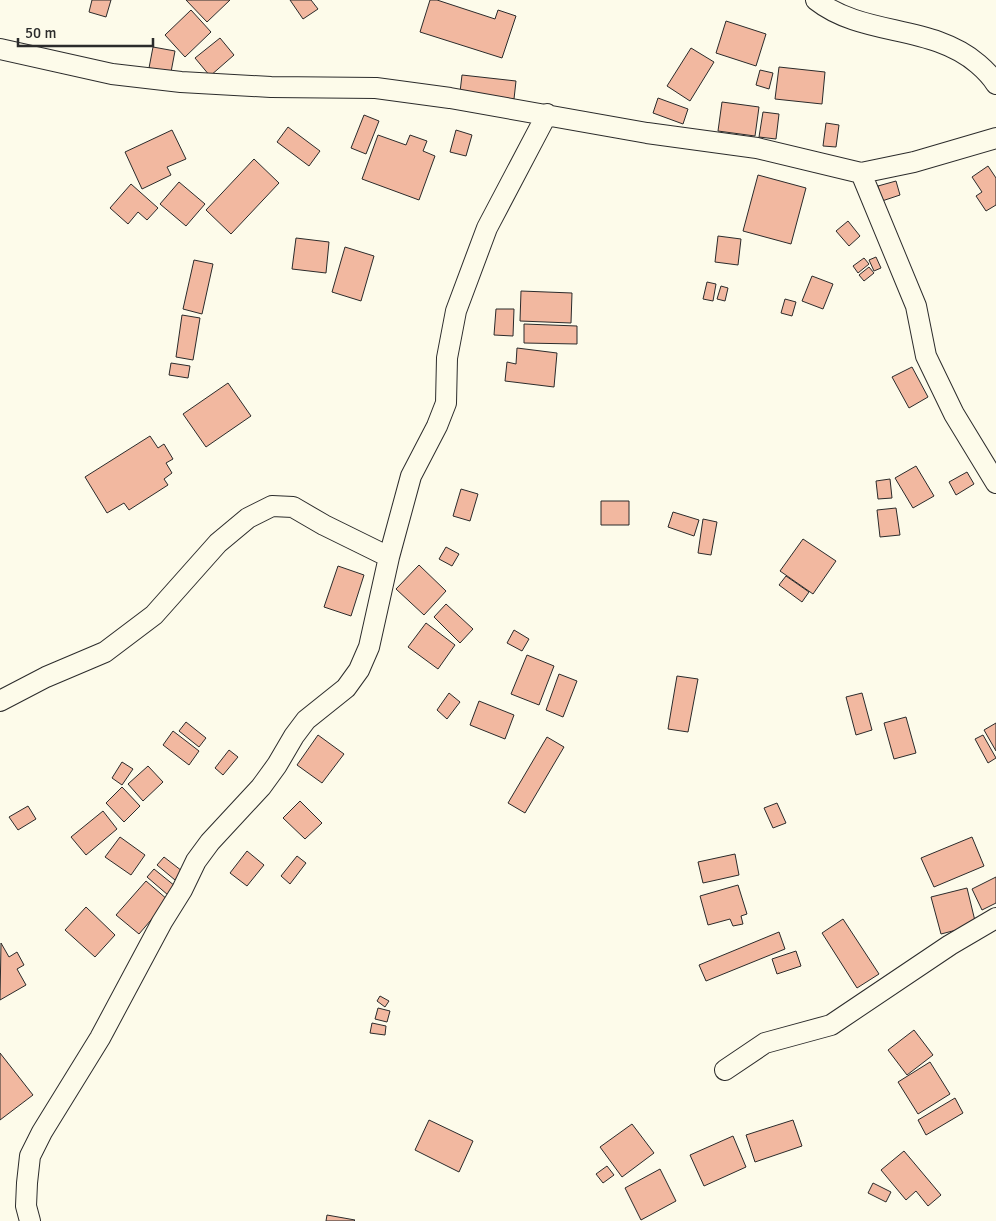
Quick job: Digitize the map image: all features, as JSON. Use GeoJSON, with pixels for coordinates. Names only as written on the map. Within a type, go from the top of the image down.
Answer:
{"type":"FeatureCollection","features":[{"type":"Feature","properties":{"kind":"street"},"geometry":{"type":"LineString","coordinates":[[816,0],[845,16],[937,40],[967,55],[992,77],[996,84]]}},
{"type":"Feature","properties":{"kind":"street"},"geometry":{"type":"LineString","coordinates":[[0,49],[112,74],[191,83],[271,87],[376,88],[546,114],[647,133],[757,148],[861,173],[914,162],[996,138]]}},
{"type":"Feature","properties":{"kind":"street"},"geometry":{"type":"LineString","coordinates":[[30,1221],[26,1206],[26,1183],[30,1156],[42,1132],[100,1038],[162,922],[182,890],[196,861],[210,842],[266,780],[306,720],[346,688],[359,670],[369,647],[389,557],[411,476],[437,426],[446,403],[447,358],[456,311],[487,228],[546,114]]}},
{"type":"Feature","properties":{"kind":"street"},"geometry":{"type":"LineString","coordinates":[[861,173],[916,306],[926,356],[954,414],[996,484]]}},
{"type":"Feature","properties":{"kind":"street"},"geometry":{"type":"LineString","coordinates":[[0,701],[46,677],[105,652],[154,615],[218,543],[248,518],[272,506],[293,508],[389,557]]}},
{"type":"Feature","properties":{"kind":"street"},"geometry":{"type":"LineString","coordinates":[[725,1070],[765,1043],[831,1025],[950,945],[996,918]]}},
{"type":"Feature","properties":{"kind":"building"},"geometry":{"type":"Polygon","coordinates":[[[92,0],[111,0],[106,17],[89,12],[92,0]]]}},
{"type":"Feature","properties":{"kind":"building"},"geometry":{"type":"Polygon","coordinates":[[[186,0],[230,0],[207,22],[186,0]]]}},
{"type":"Feature","properties":{"kind":"building"},"geometry":{"type":"Polygon","coordinates":[[[290,0],[311,0],[318,9],[303,19],[290,0]]]}},
{"type":"Feature","properties":{"kind":"building"},"geometry":{"type":"Polygon","coordinates":[[[430,0],[437,0],[495,19],[498,10],[516,16],[502,58],[420,32],[430,0]]]}},
{"type":"Feature","properties":{"kind":"building"},"geometry":{"type":"Polygon","coordinates":[[[191,10],[211,32],[185,57],[165,35],[191,10]]]}},
{"type":"Feature","properties":{"kind":"building"},"geometry":{"type":"Polygon","coordinates":[[[726,21],[766,34],[756,66],[716,53],[726,21]]]}},
{"type":"Feature","properties":{"kind":"building"},"geometry":{"type":"Polygon","coordinates":[[[220,38],[234,55],[210,76],[195,58],[220,38]]]}},
{"type":"Feature","properties":{"kind":"building"},"geometry":{"type":"Polygon","coordinates":[[[153,47],[175,51],[171,72],[149,68],[153,47]]]}},
{"type":"Feature","properties":{"kind":"building"},"geometry":{"type":"Polygon","coordinates":[[[691,48],[714,62],[690,101],[667,86],[691,48]]]}},
{"type":"Feature","properties":{"kind":"building"},"geometry":{"type":"Polygon","coordinates":[[[779,67],[825,72],[822,104],[775,99],[779,67]]]}},
{"type":"Feature","properties":{"kind":"building"},"geometry":{"type":"Polygon","coordinates":[[[760,70],[773,73],[769,89],[756,85],[760,70]]]}},
{"type":"Feature","properties":{"kind":"building"},"geometry":{"type":"Polygon","coordinates":[[[462,75],[516,81],[514,99],[460,92],[462,75]]]}},
{"type":"Feature","properties":{"kind":"building"},"geometry":{"type":"Polygon","coordinates":[[[658,98],[688,109],[683,124],[653,113],[658,98]]]}},
{"type":"Feature","properties":{"kind":"building"},"geometry":{"type":"Polygon","coordinates":[[[722,102],[759,107],[755,136],[718,131],[722,102]]]}},
{"type":"Feature","properties":{"kind":"building"},"geometry":{"type":"Polygon","coordinates":[[[763,112],[779,114],[776,139],[759,137],[763,112]]]}},
{"type":"Feature","properties":{"kind":"building"},"geometry":{"type":"Polygon","coordinates":[[[364,115],[379,121],[366,154],[351,148],[364,115]]]}},
{"type":"Feature","properties":{"kind":"building"},"geometry":{"type":"Polygon","coordinates":[[[826,123],[839,125],[836,147],[823,146],[826,123]]]}},
{"type":"Feature","properties":{"kind":"building"},"geometry":{"type":"Polygon","coordinates":[[[288,127],[320,151],[309,166],[277,142],[288,127]]]}},
{"type":"Feature","properties":{"kind":"building"},"geometry":{"type":"Polygon","coordinates":[[[172,130],[186,159],[167,167],[171,175],[142,189],[125,152],[172,130]]]}},
{"type":"Feature","properties":{"kind":"building"},"geometry":{"type":"Polygon","coordinates":[[[456,130],[472,135],[466,156],[450,152],[456,130]]]}},
{"type":"Feature","properties":{"kind":"building"},"geometry":{"type":"Polygon","coordinates":[[[378,135],[406,145],[410,135],[427,141],[423,151],[435,156],[419,200],[362,179],[378,135]]]}},
{"type":"Feature","properties":{"kind":"building"},"geometry":{"type":"Polygon","coordinates":[[[254,159],[279,183],[231,234],[206,210],[254,159]]]}},
{"type":"Feature","properties":{"kind":"building"},"geometry":{"type":"Polygon","coordinates":[[[988,166],[996,178],[996,205],[986,211],[976,196],[982,192],[972,177],[988,166]]]}},
{"type":"Feature","properties":{"kind":"building"},"geometry":{"type":"Polygon","coordinates":[[[758,175],[806,188],[791,244],[743,231],[758,175]]]}},
{"type":"Feature","properties":{"kind":"building"},"geometry":{"type":"Polygon","coordinates":[[[896,181],[900,195],[882,201],[878,186],[896,181]]]}},
{"type":"Feature","properties":{"kind":"building"},"geometry":{"type":"Polygon","coordinates":[[[179,182],[205,204],[186,226],[160,204],[179,182]]]}},
{"type":"Feature","properties":{"kind":"building"},"geometry":{"type":"Polygon","coordinates":[[[131,184],[158,208],[147,220],[138,212],[128,224],[110,208],[131,184]]]}},
{"type":"Feature","properties":{"kind":"building"},"geometry":{"type":"Polygon","coordinates":[[[848,221],[860,236],[849,246],[836,231],[848,221]]]}},
{"type":"Feature","properties":{"kind":"building"},"geometry":{"type":"Polygon","coordinates":[[[718,236],[741,239],[738,265],[715,262],[718,236]]]}},
{"type":"Feature","properties":{"kind":"building"},"geometry":{"type":"Polygon","coordinates":[[[296,238],[329,242],[326,273],[292,269],[296,238]]]}},
{"type":"Feature","properties":{"kind":"building"},"geometry":{"type":"Polygon","coordinates":[[[345,247],[374,256],[361,301],[332,292],[345,247]]]}},
{"type":"Feature","properties":{"kind":"building"},"geometry":{"type":"Polygon","coordinates":[[[876,257],[881,268],[874,271],[869,260],[876,257]]]}},
{"type":"Feature","properties":{"kind":"building"},"geometry":{"type":"Polygon","coordinates":[[[864,258],[869,264],[858,273],[853,266],[864,258]]]}},
{"type":"Feature","properties":{"kind":"building"},"geometry":{"type":"Polygon","coordinates":[[[194,260],[213,264],[202,314],[183,309],[194,260]]]}},
{"type":"Feature","properties":{"kind":"building"},"geometry":{"type":"Polygon","coordinates":[[[869,267],[874,273],[864,281],[859,275],[869,267]]]}},
{"type":"Feature","properties":{"kind":"building"},"geometry":{"type":"Polygon","coordinates":[[[812,276],[833,284],[823,309],[802,301],[812,276]]]}},
{"type":"Feature","properties":{"kind":"building"},"geometry":{"type":"Polygon","coordinates":[[[707,282],[716,284],[713,301],[703,299],[707,282]]]}},
{"type":"Feature","properties":{"kind":"building"},"geometry":{"type":"Polygon","coordinates":[[[721,286],[728,288],[725,301],[717,299],[721,286]]]}},
{"type":"Feature","properties":{"kind":"building"},"geometry":{"type":"Polygon","coordinates":[[[521,291],[572,293],[571,323],[520,321],[521,291]]]}},
{"type":"Feature","properties":{"kind":"building"},"geometry":{"type":"Polygon","coordinates":[[[785,299],[796,302],[792,316],[781,313],[785,299]]]}},
{"type":"Feature","properties":{"kind":"building"},"geometry":{"type":"Polygon","coordinates":[[[496,309],[514,309],[513,336],[494,335],[496,309]]]}},
{"type":"Feature","properties":{"kind":"building"},"geometry":{"type":"Polygon","coordinates":[[[182,315],[200,318],[193,360],[176,357],[182,315]]]}},
{"type":"Feature","properties":{"kind":"building"},"geometry":{"type":"Polygon","coordinates":[[[524,324],[577,326],[577,344],[524,343],[524,324]]]}},
{"type":"Feature","properties":{"kind":"building"},"geometry":{"type":"Polygon","coordinates":[[[517,348],[557,353],[554,387],[505,381],[507,362],[516,364],[517,348]]]}},
{"type":"Feature","properties":{"kind":"building"},"geometry":{"type":"Polygon","coordinates":[[[171,363],[190,366],[188,378],[169,375],[171,363]]]}},
{"type":"Feature","properties":{"kind":"building"},"geometry":{"type":"Polygon","coordinates":[[[912,367],[928,397],[909,408],[892,377],[912,367]]]}},
{"type":"Feature","properties":{"kind":"building"},"geometry":{"type":"Polygon","coordinates":[[[228,383],[251,416],[206,447],[183,414],[228,383]]]}},
{"type":"Feature","properties":{"kind":"building"},"geometry":{"type":"Polygon","coordinates":[[[150,436],[158,448],[164,444],[173,459],[166,463],[172,473],[164,479],[168,485],[129,510],[124,503],[107,513],[85,477],[150,436]]]}},
{"type":"Feature","properties":{"kind":"building"},"geometry":{"type":"Polygon","coordinates":[[[916,466],[934,496],[913,508],[895,478],[916,466]]]}},
{"type":"Feature","properties":{"kind":"building"},"geometry":{"type":"Polygon","coordinates":[[[967,472],[974,484],[956,495],[949,482],[967,472]]]}},
{"type":"Feature","properties":{"kind":"building"},"geometry":{"type":"Polygon","coordinates":[[[890,479],[892,498],[878,499],[876,481],[890,479]]]}},
{"type":"Feature","properties":{"kind":"building"},"geometry":{"type":"Polygon","coordinates":[[[461,489],[478,494],[470,521],[453,516],[461,489]]]}},
{"type":"Feature","properties":{"kind":"building"},"geometry":{"type":"Polygon","coordinates":[[[601,501],[629,501],[629,525],[601,525],[601,501]]]}},
{"type":"Feature","properties":{"kind":"building"},"geometry":{"type":"Polygon","coordinates":[[[896,508],[900,535],[880,537],[877,510],[896,508]]]}},
{"type":"Feature","properties":{"kind":"building"},"geometry":{"type":"Polygon","coordinates":[[[673,512],[699,520],[694,536],[668,527],[673,512]]]}},
{"type":"Feature","properties":{"kind":"building"},"geometry":{"type":"Polygon","coordinates":[[[703,519],[717,522],[711,555],[698,553],[703,519]]]}},
{"type":"Feature","properties":{"kind":"building"},"geometry":{"type":"Polygon","coordinates":[[[803,539],[836,561],[813,594],[780,571],[803,539]]]}},
{"type":"Feature","properties":{"kind":"building"},"geometry":{"type":"Polygon","coordinates":[[[446,547],[459,554],[452,566],[439,559],[446,547]]]}},
{"type":"Feature","properties":{"kind":"building"},"geometry":{"type":"Polygon","coordinates":[[[419,565],[446,591],[424,615],[396,589],[419,565]]]}},
{"type":"Feature","properties":{"kind":"building"},"geometry":{"type":"Polygon","coordinates":[[[338,566],[364,575],[351,616],[324,607],[338,566]]]}},
{"type":"Feature","properties":{"kind":"building"},"geometry":{"type":"Polygon","coordinates":[[[786,576],[809,592],[802,602],[779,585],[786,576]]]}},
{"type":"Feature","properties":{"kind":"building"},"geometry":{"type":"Polygon","coordinates":[[[446,604],[473,629],[460,643],[434,617],[446,604]]]}},
{"type":"Feature","properties":{"kind":"building"},"geometry":{"type":"Polygon","coordinates":[[[426,623],[455,645],[438,669],[408,647],[426,623]]]}},
{"type":"Feature","properties":{"kind":"building"},"geometry":{"type":"Polygon","coordinates":[[[514,630],[529,639],[522,651],[507,643],[514,630]]]}},
{"type":"Feature","properties":{"kind":"building"},"geometry":{"type":"Polygon","coordinates":[[[527,655],[554,666],[539,705],[511,694],[527,655]]]}},
{"type":"Feature","properties":{"kind":"building"},"geometry":{"type":"Polygon","coordinates":[[[559,674],[577,681],[563,717],[546,710],[559,674]]]}},
{"type":"Feature","properties":{"kind":"building"},"geometry":{"type":"Polygon","coordinates":[[[677,676],[698,679],[688,732],[668,729],[677,676]]]}},
{"type":"Feature","properties":{"kind":"building"},"geometry":{"type":"Polygon","coordinates":[[[449,693],[460,702],[447,719],[437,710],[449,693]]]}},
{"type":"Feature","properties":{"kind":"building"},"geometry":{"type":"Polygon","coordinates":[[[862,693],[872,730],[856,735],[846,697],[862,693]]]}},
{"type":"Feature","properties":{"kind":"building"},"geometry":{"type":"Polygon","coordinates":[[[479,701],[514,715],[505,739],[470,725],[479,701]]]}},
{"type":"Feature","properties":{"kind":"building"},"geometry":{"type":"Polygon","coordinates":[[[906,717],[916,753],[894,759],[884,723],[906,717]]]}},
{"type":"Feature","properties":{"kind":"building"},"geometry":{"type":"Polygon","coordinates":[[[186,722],[206,738],[199,747],[179,731],[186,722]]]}},
{"type":"Feature","properties":{"kind":"building"},"geometry":{"type":"Polygon","coordinates":[[[996,723],[996,751],[984,730],[996,723]]]}},
{"type":"Feature","properties":{"kind":"building"},"geometry":{"type":"Polygon","coordinates":[[[173,731],[199,751],[189,765],[163,745],[173,731]]]}},
{"type":"Feature","properties":{"kind":"building"},"geometry":{"type":"Polygon","coordinates":[[[318,735],[344,754],[322,783],[297,765],[318,735]]]}},
{"type":"Feature","properties":{"kind":"building"},"geometry":{"type":"Polygon","coordinates":[[[983,735],[996,758],[988,763],[975,739],[983,735]]]}},
{"type":"Feature","properties":{"kind":"building"},"geometry":{"type":"Polygon","coordinates":[[[547,737],[564,747],[525,813],[508,803],[547,737]]]}},
{"type":"Feature","properties":{"kind":"building"},"geometry":{"type":"Polygon","coordinates":[[[229,750],[238,757],[223,775],[215,768],[229,750]]]}},
{"type":"Feature","properties":{"kind":"building"},"geometry":{"type":"Polygon","coordinates":[[[122,762],[133,769],[122,785],[112,778],[122,762]]]}},
{"type":"Feature","properties":{"kind":"building"},"geometry":{"type":"Polygon","coordinates":[[[148,766],[163,782],[143,801],[128,784],[148,766]]]}},
{"type":"Feature","properties":{"kind":"building"},"geometry":{"type":"Polygon","coordinates":[[[122,787],[140,806],[124,822],[106,803],[122,787]]]}},
{"type":"Feature","properties":{"kind":"building"},"geometry":{"type":"Polygon","coordinates":[[[300,801],[322,823],[305,839],[283,818],[300,801]]]}},
{"type":"Feature","properties":{"kind":"building"},"geometry":{"type":"Polygon","coordinates":[[[777,803],[786,823],[773,828],[764,808],[777,803]]]}},
{"type":"Feature","properties":{"kind":"building"},"geometry":{"type":"Polygon","coordinates":[[[28,806],[36,819],[18,830],[9,817],[28,806]]]}},
{"type":"Feature","properties":{"kind":"building"},"geometry":{"type":"Polygon","coordinates":[[[103,811],[117,829],[86,855],[71,837],[103,811]]]}},
{"type":"Feature","properties":{"kind":"building"},"geometry":{"type":"Polygon","coordinates":[[[120,837],[145,855],[131,875],[105,857],[120,837]]]}},
{"type":"Feature","properties":{"kind":"building"},"geometry":{"type":"Polygon","coordinates":[[[972,837],[984,866],[934,887],[921,858],[972,837]]]}},
{"type":"Feature","properties":{"kind":"building"},"geometry":{"type":"Polygon","coordinates":[[[247,851],[264,865],[247,886],[230,873],[247,851]]]}},
{"type":"Feature","properties":{"kind":"building"},"geometry":{"type":"Polygon","coordinates":[[[735,854],[739,875],[703,883],[698,862],[735,854]]]}},
{"type":"Feature","properties":{"kind":"building"},"geometry":{"type":"Polygon","coordinates":[[[297,856],[306,863],[290,884],[281,876],[297,856]]]}},
{"type":"Feature","properties":{"kind":"building"},"geometry":{"type":"Polygon","coordinates":[[[164,857],[182,871],[175,880],[157,865],[164,857]]]}},
{"type":"Feature","properties":{"kind":"building"},"geometry":{"type":"Polygon","coordinates":[[[154,869],[175,886],[168,895],[147,877],[154,869]]]}},
{"type":"Feature","properties":{"kind":"building"},"geometry":{"type":"Polygon","coordinates":[[[996,877],[996,903],[982,910],[972,889],[996,877]]]}},
{"type":"Feature","properties":{"kind":"building"},"geometry":{"type":"Polygon","coordinates":[[[146,881],[168,900],[139,934],[116,915],[146,881]]]}},
{"type":"Feature","properties":{"kind":"building"},"geometry":{"type":"Polygon","coordinates":[[[738,885],[747,914],[741,916],[743,924],[733,926],[730,919],[708,925],[700,896],[738,885]]]}},
{"type":"Feature","properties":{"kind":"building"},"geometry":{"type":"Polygon","coordinates":[[[967,888],[976,925],[941,934],[931,897],[967,888]]]}},
{"type":"Feature","properties":{"kind":"building"},"geometry":{"type":"Polygon","coordinates":[[[86,907],[115,935],[95,957],[65,930],[86,907]]]}},
{"type":"Feature","properties":{"kind":"building"},"geometry":{"type":"Polygon","coordinates":[[[843,919],[879,974],[857,988],[822,933],[843,919]]]}},
{"type":"Feature","properties":{"kind":"building"},"geometry":{"type":"Polygon","coordinates":[[[779,932],[785,949],[706,981],[699,965],[779,932]]]}},
{"type":"Feature","properties":{"kind":"building"},"geometry":{"type":"Polygon","coordinates":[[[1,943],[9,957],[17,952],[24,965],[17,969],[26,985],[0,1000],[1,943]]]}},
{"type":"Feature","properties":{"kind":"building"},"geometry":{"type":"Polygon","coordinates":[[[796,951],[801,966],[777,974],[772,959],[796,951]]]}},
{"type":"Feature","properties":{"kind":"building"},"geometry":{"type":"Polygon","coordinates":[[[380,996],[389,1001],[385,1007],[377,1001],[380,996]]]}},
{"type":"Feature","properties":{"kind":"building"},"geometry":{"type":"Polygon","coordinates":[[[378,1008],[390,1011],[387,1022],[375,1019],[378,1008]]]}},
{"type":"Feature","properties":{"kind":"building"},"geometry":{"type":"Polygon","coordinates":[[[372,1023],[386,1026],[385,1035],[370,1033],[372,1023]]]}},
{"type":"Feature","properties":{"kind":"building"},"geometry":{"type":"Polygon","coordinates":[[[914,1030],[933,1055],[907,1075],[888,1050],[914,1030]]]}},
{"type":"Feature","properties":{"kind":"building"},"geometry":{"type":"Polygon","coordinates":[[[0,1053],[33,1095],[0,1120],[0,1053]]]}},
{"type":"Feature","properties":{"kind":"building"},"geometry":{"type":"Polygon","coordinates":[[[930,1062],[950,1094],[918,1114],[898,1082],[930,1062]]]}},
{"type":"Feature","properties":{"kind":"building"},"geometry":{"type":"Polygon","coordinates":[[[955,1098],[963,1113],[926,1135],[918,1120],[955,1098]]]}},
{"type":"Feature","properties":{"kind":"building"},"geometry":{"type":"Polygon","coordinates":[[[429,1120],[473,1141],[459,1172],[415,1150],[429,1120]]]}},
{"type":"Feature","properties":{"kind":"building"},"geometry":{"type":"Polygon","coordinates":[[[793,1120],[802,1146],[755,1162],[746,1135],[793,1120]]]}},
{"type":"Feature","properties":{"kind":"building"},"geometry":{"type":"Polygon","coordinates":[[[632,1124],[654,1153],[622,1177],[600,1147],[632,1124]]]}},
{"type":"Feature","properties":{"kind":"building"},"geometry":{"type":"Polygon","coordinates":[[[733,1136],[746,1167],[704,1186],[690,1155],[733,1136]]]}},
{"type":"Feature","properties":{"kind":"building"},"geometry":{"type":"Polygon","coordinates":[[[904,1151],[941,1195],[928,1206],[916,1191],[906,1200],[881,1170],[904,1151]]]}},
{"type":"Feature","properties":{"kind":"building"},"geometry":{"type":"Polygon","coordinates":[[[607,1166],[614,1175],[603,1183],[596,1174],[607,1166]]]}},
{"type":"Feature","properties":{"kind":"building"},"geometry":{"type":"Polygon","coordinates":[[[660,1169],[676,1201],[641,1220],[625,1188],[660,1169]]]}},
{"type":"Feature","properties":{"kind":"building"},"geometry":{"type":"Polygon","coordinates":[[[873,1183],[891,1192],[886,1202],[868,1193],[873,1183]]]}},
{"type":"Feature","properties":{"kind":"building"},"geometry":{"type":"Polygon","coordinates":[[[327,1215],[355,1220],[326,1221],[327,1215]]]}}]}
